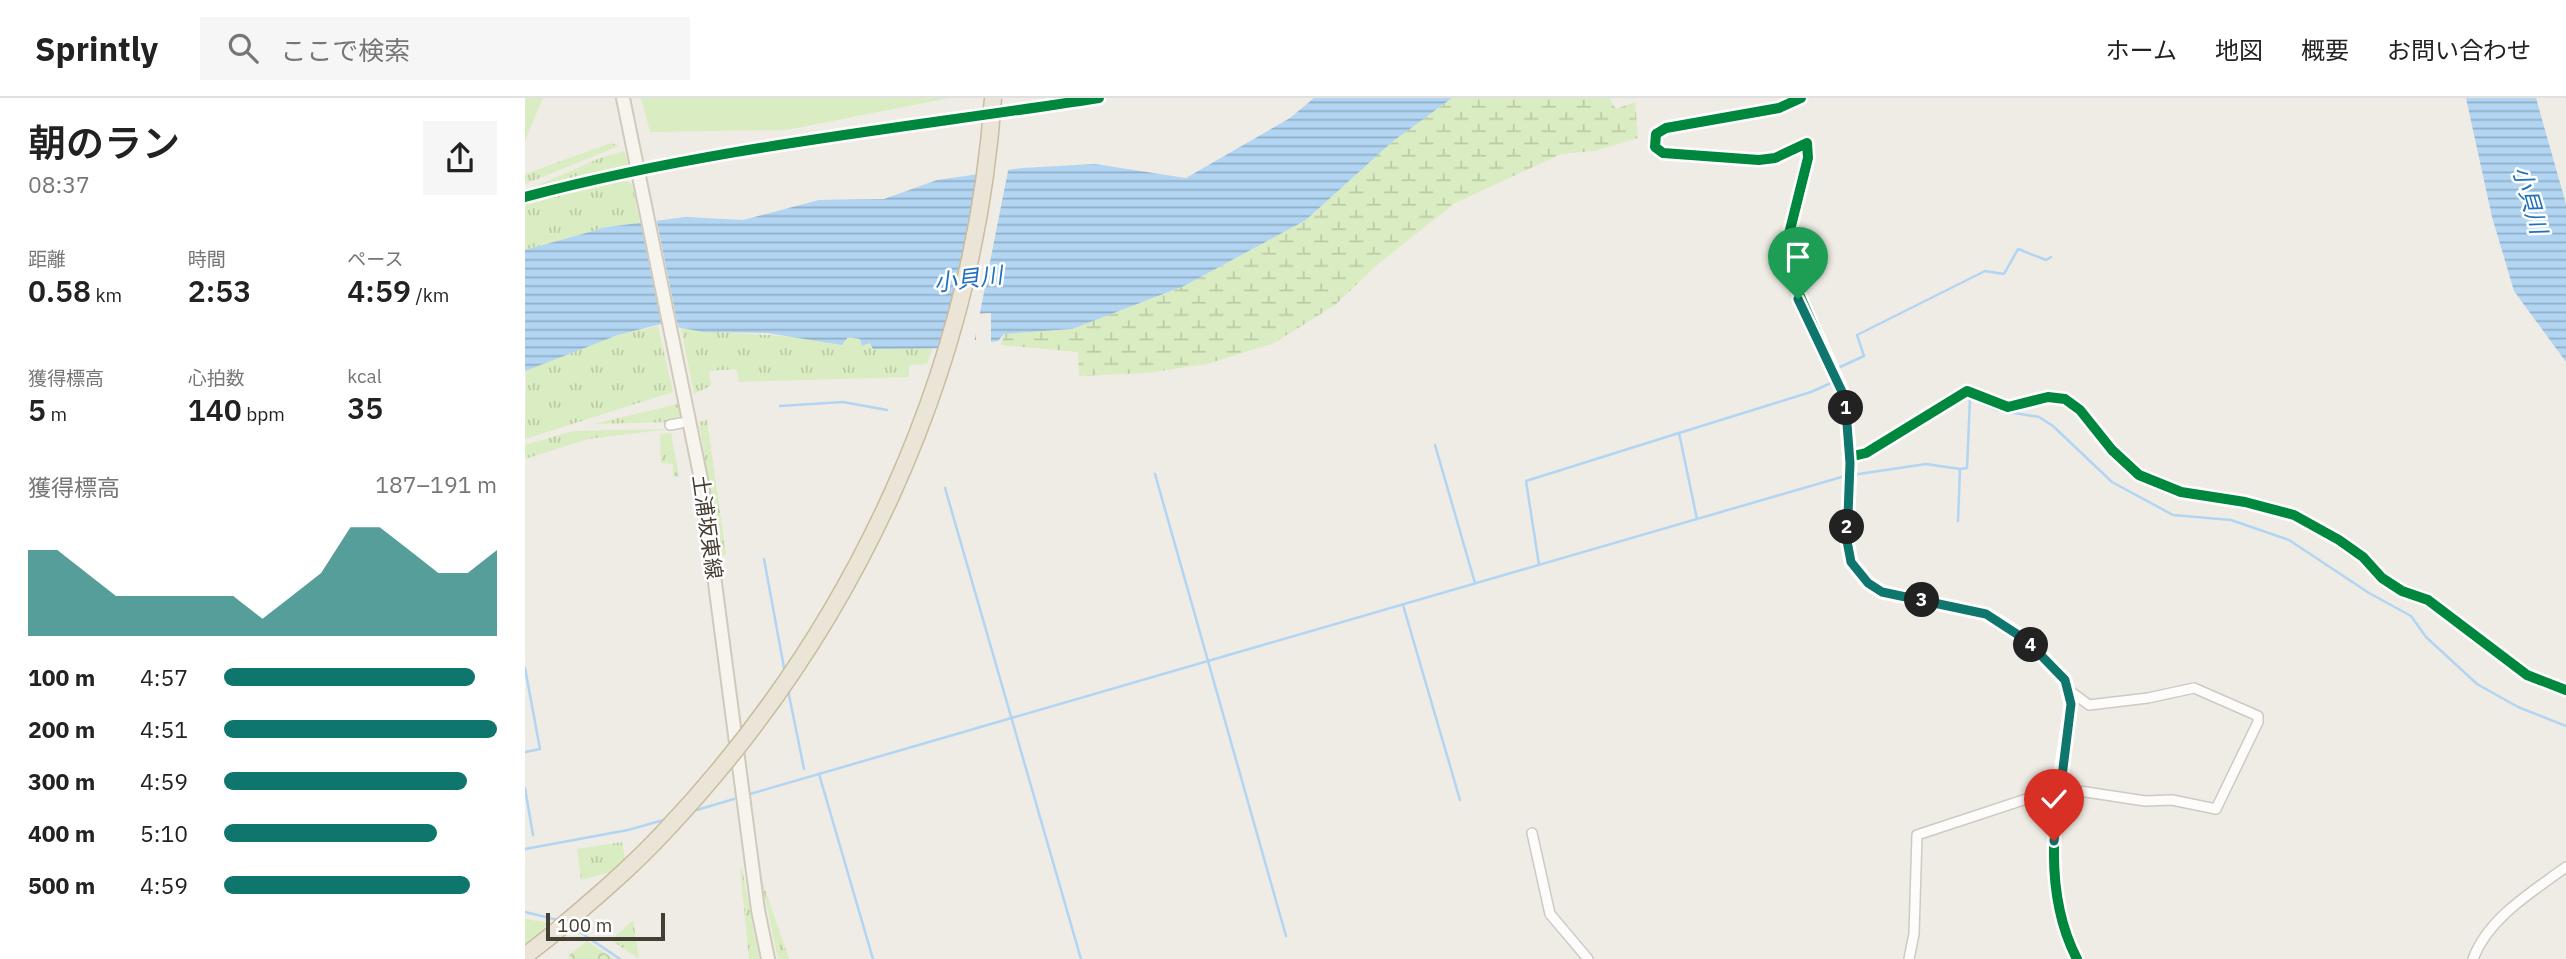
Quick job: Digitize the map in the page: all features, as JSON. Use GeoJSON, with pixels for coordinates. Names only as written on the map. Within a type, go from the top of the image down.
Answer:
{"type":"FeatureCollection","features":[{"type":"Feature","properties":{"kind":"highway"},"geometry":{"type":"LineString","coordinates":[[525,956],[664,833],[743,740],[815,640],[867,549],[922,424],[950,339],[973,250],[993,98]]}},
{"type":"Feature","properties":{"kind":"main road","name":"土浦坂東線"},"geometry":{"type":"LineString","coordinates":[[623,98],[708,519],[758,910],[768,959]]}},
{"type":"Feature","properties":{"kind":"street"},"geometry":{"type":"LineString","coordinates":[[1801,98],[1779,108],[1666,128],[1656,134],[1654,141],[1658,151],[1663,153],[1759,160],[1775,158],[1807,143],[1808,158],[1783,258],[1845,398],[1849,457],[1847,541],[1851,562],[1868,583],[1882,592],[1986,614],[2026,640],[2065,680],[2070,691],[2088,705],[2148,698],[2194,688],[2258,716],[2258,722],[2216,809],[2172,800],[2145,801],[2060,788],[1917,835],[1914,934],[1909,959]]}},
{"type":"Feature","properties":{"kind":"street"},"geometry":{"type":"LineString","coordinates":[[1849,457],[1866,453],[1967,391],[2008,407],[2048,397],[2065,399],[2080,410],[2112,450],[2139,475],[2181,492],[2245,502],[2294,516],[2339,540],[2382,578],[2402,591],[2428,600],[2527,676],[2566,691]]}},
{"type":"Feature","properties":{"kind":"street"},"geometry":{"type":"LineString","coordinates":[[670,425],[681,423]]}},
{"type":"Feature","properties":{"kind":"street"},"geometry":{"type":"LineString","coordinates":[[2070,691],[2052,865],[2067,939],[2077,959]]}},
{"type":"Feature","properties":{"kind":"street"},"geometry":{"type":"LineString","coordinates":[[1532,833],[1550,914],[1588,959]]}},
{"type":"Feature","properties":{"kind":"street"},"geometry":{"type":"LineString","coordinates":[[2473,959],[2477,947],[2504,914],[2566,867]]}},
{"type":"Feature","properties":{"kind":"green space"},"geometry":{"type":"Polygon","coordinates":[[[525,98],[543,98],[525,141],[525,98]]]}},
{"type":"Feature","properties":{"kind":"green space"},"geometry":{"type":"Polygon","coordinates":[[[641,98],[949,98],[786,130],[650,132],[641,98]]]}},
{"type":"Feature","properties":{"kind":"green space"},"geometry":{"type":"Polygon","coordinates":[[[1452,98],[1609,98],[1616,109],[1635,102],[1638,138],[1594,151],[1561,154],[1455,203],[1378,264],[1335,305],[1274,343],[1207,364],[1147,373],[1079,376],[1078,352],[1001,345],[1004,334],[1072,329],[1184,286],[1306,220],[1392,142],[1452,98]]]}},
{"type":"Feature","properties":{"kind":"green space"},"geometry":{"type":"Polygon","coordinates":[[[611,143],[619,146],[525,184],[525,174],[611,143]]]}},
{"type":"Feature","properties":{"kind":"green space"},"geometry":{"type":"Polygon","coordinates":[[[624,151],[629,165],[525,195],[525,191],[600,158],[624,151]]]}},
{"type":"Feature","properties":{"kind":"green space"},"geometry":{"type":"Polygon","coordinates":[[[620,178],[632,184],[640,223],[607,227],[525,250],[525,202],[620,178]]]}},
{"type":"Feature","properties":{"kind":"green space"},"geometry":{"type":"Polygon","coordinates":[[[658,326],[673,392],[525,439],[526,369],[618,335],[658,326]]]}},
{"type":"Feature","properties":{"kind":"green space"},"geometry":{"type":"Polygon","coordinates":[[[681,328],[802,338],[842,345],[848,337],[860,339],[862,346],[870,343],[876,349],[933,347],[927,364],[909,365],[909,377],[739,382],[736,369],[709,371],[711,386],[694,394],[681,328]]]}},
{"type":"Feature","properties":{"kind":"green space"},"geometry":{"type":"Polygon","coordinates":[[[678,404],[681,419],[672,422],[593,424],[678,404]]]}},
{"type":"Feature","properties":{"kind":"green space"},"geometry":{"type":"Polygon","coordinates":[[[707,420],[726,554],[721,557],[699,422],[707,420]]]}},
{"type":"Feature","properties":{"kind":"green space"},"geometry":{"type":"Polygon","coordinates":[[[670,429],[588,439],[525,459],[525,445],[573,431],[670,429]]]}},
{"type":"Feature","properties":{"kind":"green space"},"geometry":{"type":"Polygon","coordinates":[[[671,433],[679,476],[673,477],[673,464],[661,463],[660,434],[671,433]]]}},
{"type":"Feature","properties":{"kind":"green space"},"geometry":{"type":"Polygon","coordinates":[[[622,842],[625,858],[611,872],[581,880],[577,849],[622,842]]]}},
{"type":"Feature","properties":{"kind":"green space"},"geometry":{"type":"Polygon","coordinates":[[[740,868],[742,869],[759,959],[749,959],[740,868]]]}},
{"type":"Feature","properties":{"kind":"green space"},"geometry":{"type":"Polygon","coordinates":[[[761,878],[789,959],[778,959],[761,878]]]}},
{"type":"Feature","properties":{"kind":"green space"},"geometry":{"type":"Polygon","coordinates":[[[525,919],[549,923],[525,946],[525,919]]]}},
{"type":"Feature","properties":{"kind":"green space"},"geometry":{"type":"Polygon","coordinates":[[[633,920],[639,959],[611,940],[633,920]]]}},
{"type":"Feature","properties":{"kind":"green space"},"geometry":{"type":"Polygon","coordinates":[[[587,941],[614,959],[571,959],[568,956],[587,941]]]}},
{"type":"Feature","properties":{"kind":"water","name":"小貝川"},"geometry":{"type":"Polygon","coordinates":[[[1314,98],[1452,98],[1392,142],[1306,220],[1184,286],[1072,329],[1004,334],[998,341],[991,342],[991,313],[976,314],[976,340],[969,340],[964,348],[873,349],[870,343],[862,346],[860,339],[848,337],[842,345],[767,333],[703,332],[661,324],[618,335],[525,371],[525,250],[607,227],[686,217],[743,220],[819,200],[884,199],[937,180],[1022,168],[1095,164],[1186,178],[1290,118],[1314,98]]]}},
{"type":"Feature","properties":{"kind":"water","name":"小貝川"},"geometry":{"type":"Polygon","coordinates":[[[2466,98],[2536,98],[2566,204],[2566,362],[2514,291],[2492,217],[2466,98]]]}},
{"type":"Feature","properties":{"kind":"pier"},"geometry":{"type":"Polygon","coordinates":[[[1009,166],[974,343],[968,344],[964,351],[940,351],[962,267],[980,171],[1009,166]]]}},
{"type":"Feature","properties":{"kind":"pier"},"geometry":{"type":"Polygon","coordinates":[[[656,217],[679,331],[662,327],[640,219],[656,217]]]}},
{"type":"Feature","properties":{"kind":"waterway"},"geometry":{"type":"LineString","coordinates":[[1697,519],[1679,433],[1811,392],[1842,378],[1838,368],[1864,356],[1857,335],[1985,271],[2004,274],[2018,249],[2046,260],[2051,257]]}},
{"type":"Feature","properties":{"kind":"waterway"},"geometry":{"type":"LineString","coordinates":[[1960,469],[1967,468],[1970,398],[1997,410],[2039,417],[2053,426],[2112,482],[2173,515],[2231,520],[2289,540],[2369,593],[2411,616],[2426,637],[2477,684],[2518,707],[2566,726]]}},
{"type":"Feature","properties":{"kind":"waterway"},"geometry":{"type":"LineString","coordinates":[[780,406],[843,402],[887,410]]}},
{"type":"Feature","properties":{"kind":"waterway"},"geometry":{"type":"LineString","coordinates":[[1539,565],[1526,481],[1679,433]]}},
{"type":"Feature","properties":{"kind":"waterway"},"geometry":{"type":"LineString","coordinates":[[1435,445],[1475,583]]}},
{"type":"Feature","properties":{"kind":"waterway"},"geometry":{"type":"LineString","coordinates":[[1852,475],[1926,464],[1960,469],[1958,521]]}},
{"type":"Feature","properties":{"kind":"waterway"},"geometry":{"type":"LineString","coordinates":[[1155,474],[1286,936]]}},
{"type":"Feature","properties":{"kind":"waterway"},"geometry":{"type":"LineString","coordinates":[[750,794],[1845,476]]}},
{"type":"Feature","properties":{"kind":"waterway"},"geometry":{"type":"LineString","coordinates":[[945,488],[1081,959]]}},
{"type":"Feature","properties":{"kind":"waterway"},"geometry":{"type":"LineString","coordinates":[[764,559],[785,673]]}},
{"type":"Feature","properties":{"kind":"waterway"},"geometry":{"type":"LineString","coordinates":[[1403,605],[1460,800]]}},
{"type":"Feature","properties":{"kind":"waterway"},"geometry":{"type":"LineString","coordinates":[[525,668],[540,749],[525,752]]}},
{"type":"Feature","properties":{"kind":"waterway"},"geometry":{"type":"LineString","coordinates":[[788,690],[804,769]]}},
{"type":"Feature","properties":{"kind":"waterway"},"geometry":{"type":"LineString","coordinates":[[819,774],[873,959]]}},
{"type":"Feature","properties":{"kind":"waterway"},"geometry":{"type":"LineString","coordinates":[[525,788],[533,835]]}},
{"type":"Feature","properties":{"kind":"waterway"},"geometry":{"type":"LineString","coordinates":[[690,812],[734,799]]}},
{"type":"Feature","properties":{"kind":"waterway"},"geometry":{"type":"LineString","coordinates":[[525,849],[628,830],[667,819]]}},
{"type":"Feature","properties":{"kind":"waterway"},"geometry":{"type":"LineString","coordinates":[[525,912],[558,920]]}},
{"type":"Feature","properties":{"kind":"waterway"},"geometry":{"type":"LineString","coordinates":[[571,926],[620,959]]}},
{"type":"Feature","properties":{"kind":"cycle path"},"geometry":{"type":"LineString","coordinates":[[525,197],[739,152],[1099,98]]}},
{"type":"Feature","properties":{"kind":"cycle path"},"geometry":{"type":"LineString","coordinates":[[1801,98],[1779,108],[1666,128],[1656,134],[1655,147],[1663,153],[1759,160],[1775,158],[1807,143],[1808,158],[1783,258],[1845,398],[1850,463],[1847,540],[1851,562],[1868,583],[1882,592],[1986,614],[2026,640],[2065,680],[2071,704],[2057,801],[2054,866],[2057,898],[2077,959]]}},
{"type":"Feature","properties":{"kind":"cycle path"},"geometry":{"type":"LineString","coordinates":[[1849,457],[1866,453],[1967,391],[2008,407],[2048,397],[2065,399],[2080,410],[2112,450],[2139,475],[2181,492],[2245,502],[2294,515],[2339,540],[2363,557],[2382,578],[2402,591],[2428,600],[2527,675],[2566,690]]}},
{"type":"Feature","properties":{"kind":"route"},"geometry":{"type":"LineString","coordinates":[[1798,299],[1838,377],[1845,398],[1850,463],[1847,541],[1851,562],[1868,583],[1882,592],[1986,614],[2026,640],[2065,680],[2070,691],[2071,704],[2054,841]]}}]}
